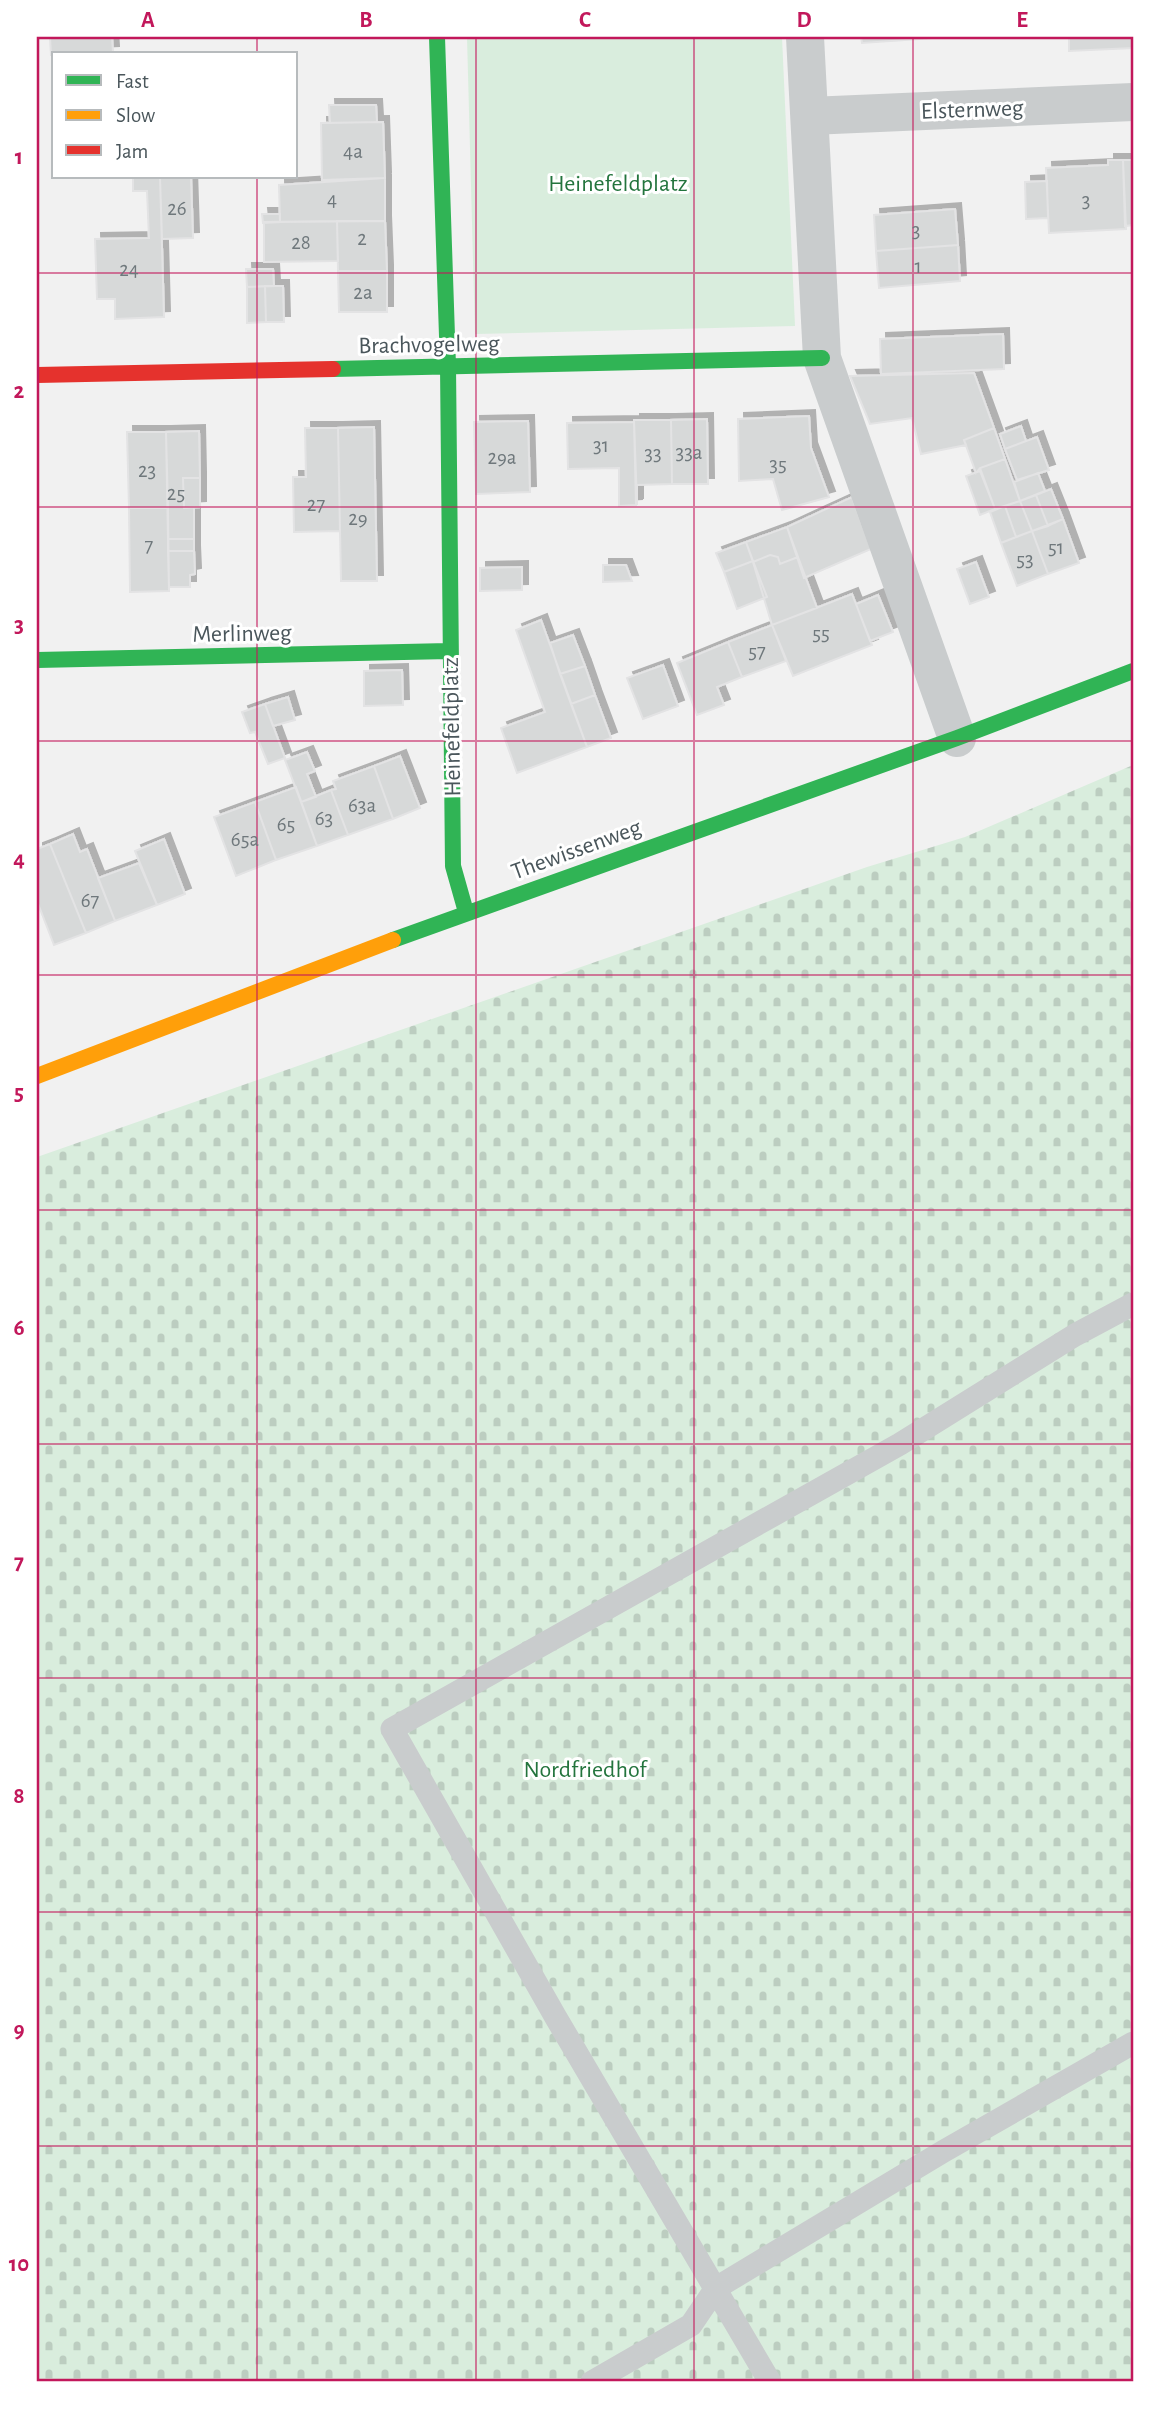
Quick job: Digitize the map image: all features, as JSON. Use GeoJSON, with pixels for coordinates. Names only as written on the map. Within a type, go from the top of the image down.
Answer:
{"type":"FeatureCollection","features":[{"type":"Feature","properties":{"kind":"street","name":"Heinefeldplatz"},"geometry":{"type":"LineString","coordinates":[[437,37],[448,366],[453,866],[466,912]]}},
{"type":"Feature","properties":{"kind":"street"},"geometry":{"type":"LineString","coordinates":[[805,37],[822,358],[957,738]]}},
{"type":"Feature","properties":{"kind":"street","name":"Elsternweg"},"geometry":{"type":"LineString","coordinates":[[810,116],[1133,102]]}},
{"type":"Feature","properties":{"kind":"street","name":"Brachvogelweg"},"geometry":{"type":"LineString","coordinates":[[37,375],[822,358]]}},
{"type":"Feature","properties":{"kind":"street","name":"Merlinweg"},"geometry":{"type":"LineString","coordinates":[[37,660],[449,651]]}},
{"type":"Feature","properties":{"kind":"street","name":"Thewissenweg"},"geometry":{"type":"LineString","coordinates":[[37,1076],[466,912],[957,738],[1133,671]]}},
{"type":"Feature","properties":{"kind":"lane"},"geometry":{"type":"LineString","coordinates":[[770,2382],[555,2016],[392,1728],[900,1444],[1075,1335],[1133,1304]]}},
{"type":"Feature","properties":{"kind":"lane"},"geometry":{"type":"LineString","coordinates":[[592,2382],[691,2325],[716,2288],[943,2151],[1133,2043]]}},
{"type":"Feature","properties":{"kind":"green space","name":"Heinefeldplatz"},"geometry":{"type":"Polygon","coordinates":[[[467,37],[782,37],[795,326],[475,334],[467,37]]]}},
{"type":"Feature","properties":{"kind":"green space","name":"Nordfriedhof"},"geometry":{"type":"Polygon","coordinates":[[[1133,765],[1133,2382],[37,2382],[37,1157],[867,867],[965,837],[1133,765]]]}},
{"type":"Feature","properties":{"kind":"building"},"geometry":{"type":"Polygon","coordinates":[[[50,37],[112,37],[113,52],[52,52],[51,55],[50,37]]]}},
{"type":"Feature","properties":{"kind":"building"},"geometry":{"type":"Polygon","coordinates":[[[861,37],[949,37],[862,43],[861,37]]]}},
{"type":"Feature","properties":{"kind":"building"},"geometry":{"type":"Polygon","coordinates":[[[1069,37],[1133,37],[1133,48],[1069,51],[1069,37]]]}},
{"type":"Feature","properties":{"kind":"building"},"geometry":{"type":"Polygon","coordinates":[[[329,105],[376,105],[377,122],[330,123],[329,105]]]}},
{"type":"Feature","properties":{"kind":"building"},"geometry":{"type":"Polygon","coordinates":[[[383,122],[385,178],[322,180],[321,123],[383,122]]]}},
{"type":"Feature","properties":{"kind":"building"},"geometry":{"type":"Polygon","coordinates":[[[1108,160],[1123,160],[1126,229],[1049,233],[1046,168],[1108,165],[1108,160]]]}},
{"type":"Feature","properties":{"kind":"building"},"geometry":{"type":"Polygon","coordinates":[[[1123,160],[1133,160],[1133,225],[1125,226],[1123,160]]]}},
{"type":"Feature","properties":{"kind":"building"},"geometry":{"type":"Polygon","coordinates":[[[133,178],[160,178],[164,317],[115,319],[115,299],[97,299],[95,239],[149,238],[147,191],[133,191],[133,178]]]}},
{"type":"Feature","properties":{"kind":"building"},"geometry":{"type":"Polygon","coordinates":[[[160,178],[191,178],[193,238],[162,239],[160,178]]]}},
{"type":"Feature","properties":{"kind":"building"},"geometry":{"type":"Polygon","coordinates":[[[385,178],[385,221],[280,222],[279,185],[385,178]]]}},
{"type":"Feature","properties":{"kind":"building"},"geometry":{"type":"Polygon","coordinates":[[[1047,181],[1048,218],[1026,219],[1025,182],[1047,181]]]}},
{"type":"Feature","properties":{"kind":"building"},"geometry":{"type":"Polygon","coordinates":[[[955,209],[958,245],[876,251],[874,215],[955,209]]]}},
{"type":"Feature","properties":{"kind":"building"},"geometry":{"type":"Polygon","coordinates":[[[262,214],[280,214],[280,222],[263,223],[262,214]]]}},
{"type":"Feature","properties":{"kind":"building"},"geometry":{"type":"Polygon","coordinates":[[[337,221],[385,221],[387,271],[338,271],[337,221]]]}},
{"type":"Feature","properties":{"kind":"building"},"geometry":{"type":"Polygon","coordinates":[[[337,221],[338,261],[264,262],[264,222],[337,221]]]}},
{"type":"Feature","properties":{"kind":"building"},"geometry":{"type":"Polygon","coordinates":[[[958,245],[960,281],[879,288],[876,251],[958,245]]]}},
{"type":"Feature","properties":{"kind":"building"},"geometry":{"type":"Polygon","coordinates":[[[246,269],[273,269],[274,286],[247,287],[246,269]]]}},
{"type":"Feature","properties":{"kind":"building"},"geometry":{"type":"Polygon","coordinates":[[[338,271],[387,271],[387,312],[339,312],[338,271]]]}},
{"type":"Feature","properties":{"kind":"building"},"geometry":{"type":"Polygon","coordinates":[[[265,286],[283,286],[284,322],[266,322],[265,286]]]}},
{"type":"Feature","properties":{"kind":"building"},"geometry":{"type":"Polygon","coordinates":[[[265,286],[266,322],[247,323],[247,287],[265,286]]]}},
{"type":"Feature","properties":{"kind":"building"},"geometry":{"type":"Polygon","coordinates":[[[1003,334],[1004,369],[881,374],[880,339],[1003,334]]]}},
{"type":"Feature","properties":{"kind":"building"},"geometry":{"type":"Polygon","coordinates":[[[974,373],[994,428],[964,440],[966,445],[921,454],[912,418],[870,424],[850,376],[974,373]]]}},
{"type":"Feature","properties":{"kind":"building"},"geometry":{"type":"Polygon","coordinates":[[[809,416],[811,448],[829,497],[782,510],[773,479],[739,481],[738,419],[809,416]]]}},
{"type":"Feature","properties":{"kind":"building"},"geometry":{"type":"Polygon","coordinates":[[[707,419],[708,484],[672,484],[671,420],[707,419]]]}},
{"type":"Feature","properties":{"kind":"building"},"geometry":{"type":"Polygon","coordinates":[[[634,420],[671,420],[672,484],[637,485],[637,505],[634,420]]]}},
{"type":"Feature","properties":{"kind":"building"},"geometry":{"type":"Polygon","coordinates":[[[528,421],[530,492],[476,494],[474,422],[528,421]]]}},
{"type":"Feature","properties":{"kind":"building"},"geometry":{"type":"Polygon","coordinates":[[[634,422],[636,505],[619,506],[619,468],[568,469],[567,423],[634,422]]]}},
{"type":"Feature","properties":{"kind":"building"},"geometry":{"type":"Polygon","coordinates":[[[1021,426],[1026,441],[1005,449],[1000,434],[1021,426]]]}},
{"type":"Feature","properties":{"kind":"building"},"geometry":{"type":"Polygon","coordinates":[[[374,427],[377,581],[341,581],[338,428],[374,427]]]}},
{"type":"Feature","properties":{"kind":"building"},"geometry":{"type":"Polygon","coordinates":[[[305,428],[338,428],[340,531],[294,532],[293,477],[306,477],[305,428]]]}},
{"type":"Feature","properties":{"kind":"building"},"geometry":{"type":"Polygon","coordinates":[[[994,428],[1005,459],[980,468],[976,473],[964,440],[994,428]]]}},
{"type":"Feature","properties":{"kind":"building"},"geometry":{"type":"Polygon","coordinates":[[[199,431],[200,478],[183,478],[184,508],[194,507],[194,539],[168,539],[166,432],[199,431]]]}},
{"type":"Feature","properties":{"kind":"building"},"geometry":{"type":"Polygon","coordinates":[[[127,432],[166,432],[168,508],[129,508],[127,432]]]}},
{"type":"Feature","properties":{"kind":"building"},"geometry":{"type":"Polygon","coordinates":[[[1037,437],[1049,470],[1017,480],[1005,449],[1037,437]]]}},
{"type":"Feature","properties":{"kind":"building"},"geometry":{"type":"Polygon","coordinates":[[[1005,459],[1020,501],[995,509],[980,468],[1005,459]]]}},
{"type":"Feature","properties":{"kind":"building"},"geometry":{"type":"Polygon","coordinates":[[[980,471],[995,509],[980,515],[966,476],[980,471]]]}},
{"type":"Feature","properties":{"kind":"building"},"geometry":{"type":"Polygon","coordinates":[[[1038,473],[1045,491],[1020,501],[1014,482],[1038,473]]]}},
{"type":"Feature","properties":{"kind":"building"},"geometry":{"type":"Polygon","coordinates":[[[183,478],[200,478],[200,507],[184,508],[183,478]]]}},
{"type":"Feature","properties":{"kind":"building"},"geometry":{"type":"Polygon","coordinates":[[[1051,489],[1063,519],[1048,526],[1036,495],[1051,489]]]}},
{"type":"Feature","properties":{"kind":"building"},"geometry":{"type":"Polygon","coordinates":[[[1036,495],[1048,526],[1032,531],[1020,501],[1036,495]]]}},
{"type":"Feature","properties":{"kind":"building"},"geometry":{"type":"Polygon","coordinates":[[[852,497],[871,549],[804,578],[787,527],[852,497]]]}},
{"type":"Feature","properties":{"kind":"building"},"geometry":{"type":"Polygon","coordinates":[[[1020,501],[1032,531],[1016,537],[1005,506],[1020,501]]]}},
{"type":"Feature","properties":{"kind":"building"},"geometry":{"type":"Polygon","coordinates":[[[1005,506],[1016,537],[1001,543],[990,512],[1005,506]]]}},
{"type":"Feature","properties":{"kind":"building"},"geometry":{"type":"Polygon","coordinates":[[[129,508],[168,508],[169,591],[130,592],[129,508]]]}},
{"type":"Feature","properties":{"kind":"building"},"geometry":{"type":"Polygon","coordinates":[[[1063,519],[1079,563],[1048,574],[1032,531],[1063,519]]]}},
{"type":"Feature","properties":{"kind":"building"},"geometry":{"type":"Polygon","coordinates":[[[787,527],[798,557],[780,564],[778,557],[770,555],[753,562],[746,542],[787,527]]]}},
{"type":"Feature","properties":{"kind":"building"},"geometry":{"type":"Polygon","coordinates":[[[1032,531],[1048,574],[1017,586],[1001,543],[1032,531]]]}},
{"type":"Feature","properties":{"kind":"building"},"geometry":{"type":"Polygon","coordinates":[[[168,539],[194,539],[194,551],[168,551],[168,539]]]}},
{"type":"Feature","properties":{"kind":"building"},"geometry":{"type":"Polygon","coordinates":[[[746,542],[753,561],[724,572],[716,553],[746,542]]]}},
{"type":"Feature","properties":{"kind":"building"},"geometry":{"type":"Polygon","coordinates":[[[168,551],[194,551],[195,574],[190,575],[190,587],[169,587],[168,551]]]}},
{"type":"Feature","properties":{"kind":"building"},"geometry":{"type":"Polygon","coordinates":[[[770,555],[778,557],[780,564],[798,557],[817,608],[772,625],[753,562],[770,555]]]}},
{"type":"Feature","properties":{"kind":"building"},"geometry":{"type":"Polygon","coordinates":[[[753,561],[767,597],[737,609],[724,572],[753,561]]]}},
{"type":"Feature","properties":{"kind":"building"},"geometry":{"type":"Polygon","coordinates":[[[976,562],[989,597],[970,604],[957,569],[976,562]]]}},
{"type":"Feature","properties":{"kind":"building"},"geometry":{"type":"Polygon","coordinates":[[[603,565],[626,565],[632,581],[603,582],[603,565]]]}},
{"type":"Feature","properties":{"kind":"building"},"geometry":{"type":"Polygon","coordinates":[[[522,567],[522,590],[480,591],[480,568],[522,567]]]}},
{"type":"Feature","properties":{"kind":"building"},"geometry":{"type":"Polygon","coordinates":[[[852,594],[872,645],[793,676],[772,625],[852,594]]]}},
{"type":"Feature","properties":{"kind":"building"},"geometry":{"type":"Polygon","coordinates":[[[878,595],[893,632],[870,641],[856,604],[878,595]]]}},
{"type":"Feature","properties":{"kind":"building"},"geometry":{"type":"Polygon","coordinates":[[[541,620],[587,747],[517,773],[501,728],[545,712],[516,630],[541,620]]]}},
{"type":"Feature","properties":{"kind":"building"},"geometry":{"type":"Polygon","coordinates":[[[772,625],[786,661],[742,677],[728,642],[772,625]]]}},
{"type":"Feature","properties":{"kind":"building"},"geometry":{"type":"Polygon","coordinates":[[[573,635],[585,666],[560,674],[550,643],[573,635]]]}},
{"type":"Feature","properties":{"kind":"building"},"geometry":{"type":"Polygon","coordinates":[[[728,642],[742,677],[717,687],[724,705],[697,715],[677,663],[728,642]]]}},
{"type":"Feature","properties":{"kind":"building"},"geometry":{"type":"Polygon","coordinates":[[[663,665],[678,706],[643,719],[627,678],[663,665]]]}},
{"type":"Feature","properties":{"kind":"building"},"geometry":{"type":"Polygon","coordinates":[[[585,666],[595,695],[571,704],[560,674],[585,666]]]}},
{"type":"Feature","properties":{"kind":"building"},"geometry":{"type":"Polygon","coordinates":[[[402,670],[403,705],[364,706],[364,671],[402,670]]]}},
{"type":"Feature","properties":{"kind":"building"},"geometry":{"type":"Polygon","coordinates":[[[595,695],[611,738],[587,747],[571,704],[595,695]]]}},
{"type":"Feature","properties":{"kind":"building"},"geometry":{"type":"Polygon","coordinates":[[[288,697],[295,720],[273,726],[265,704],[288,697]]]}},
{"type":"Feature","properties":{"kind":"building"},"geometry":{"type":"Polygon","coordinates":[[[265,704],[285,758],[268,764],[255,732],[250,733],[242,712],[265,704]]]}},
{"type":"Feature","properties":{"kind":"building"},"geometry":{"type":"Polygon","coordinates":[[[307,752],[315,771],[307,774],[316,797],[301,802],[285,760],[307,752]]]}},
{"type":"Feature","properties":{"kind":"building"},"geometry":{"type":"Polygon","coordinates":[[[400,756],[420,808],[393,819],[374,766],[400,756]]]}},
{"type":"Feature","properties":{"kind":"building"},"geometry":{"type":"Polygon","coordinates":[[[374,766],[393,819],[348,835],[331,790],[336,789],[333,781],[374,766]]]}},
{"type":"Feature","properties":{"kind":"building"},"geometry":{"type":"Polygon","coordinates":[[[296,787],[317,846],[276,860],[255,802],[296,787]]]}},
{"type":"Feature","properties":{"kind":"building"},"geometry":{"type":"Polygon","coordinates":[[[331,790],[348,835],[317,846],[301,802],[331,790]]]}},
{"type":"Feature","properties":{"kind":"building"},"geometry":{"type":"Polygon","coordinates":[[[255,802],[276,860],[236,876],[214,817],[255,802]]]}},
{"type":"Feature","properties":{"kind":"building"},"geometry":{"type":"Polygon","coordinates":[[[73,834],[80,852],[87,849],[115,921],[86,933],[50,844],[73,834]]]}},
{"type":"Feature","properties":{"kind":"building"},"geometry":{"type":"Polygon","coordinates":[[[164,839],[185,894],[157,905],[135,851],[164,839]]]}},
{"type":"Feature","properties":{"kind":"building"},"geometry":{"type":"Polygon","coordinates":[[[50,844],[86,933],[54,945],[37,901],[37,849],[50,844]]]}},
{"type":"Feature","properties":{"kind":"building"},"geometry":{"type":"Polygon","coordinates":[[[139,863],[157,905],[115,921],[98,878],[139,863]]]}},
{"type":"Feature","properties":{"kind":"traffic: fast"},"geometry":{"type":"LineString","coordinates":[[437,37],[448,366],[453,866],[466,912]]}},
{"type":"Feature","properties":{"kind":"traffic: fast"},"geometry":{"type":"LineString","coordinates":[[333,369],[822,358]]}},
{"type":"Feature","properties":{"kind":"traffic: fast"},"geometry":{"type":"LineString","coordinates":[[37,660],[449,651]]}},
{"type":"Feature","properties":{"kind":"traffic: fast"},"geometry":{"type":"LineString","coordinates":[[393,940],[957,738],[1133,671]]}},
{"type":"Feature","properties":{"kind":"traffic: slow"},"geometry":{"type":"LineString","coordinates":[[37,1076],[393,940]]}},
{"type":"Feature","properties":{"kind":"traffic: jam"},"geometry":{"type":"LineString","coordinates":[[37,375],[333,369]]}}]}
